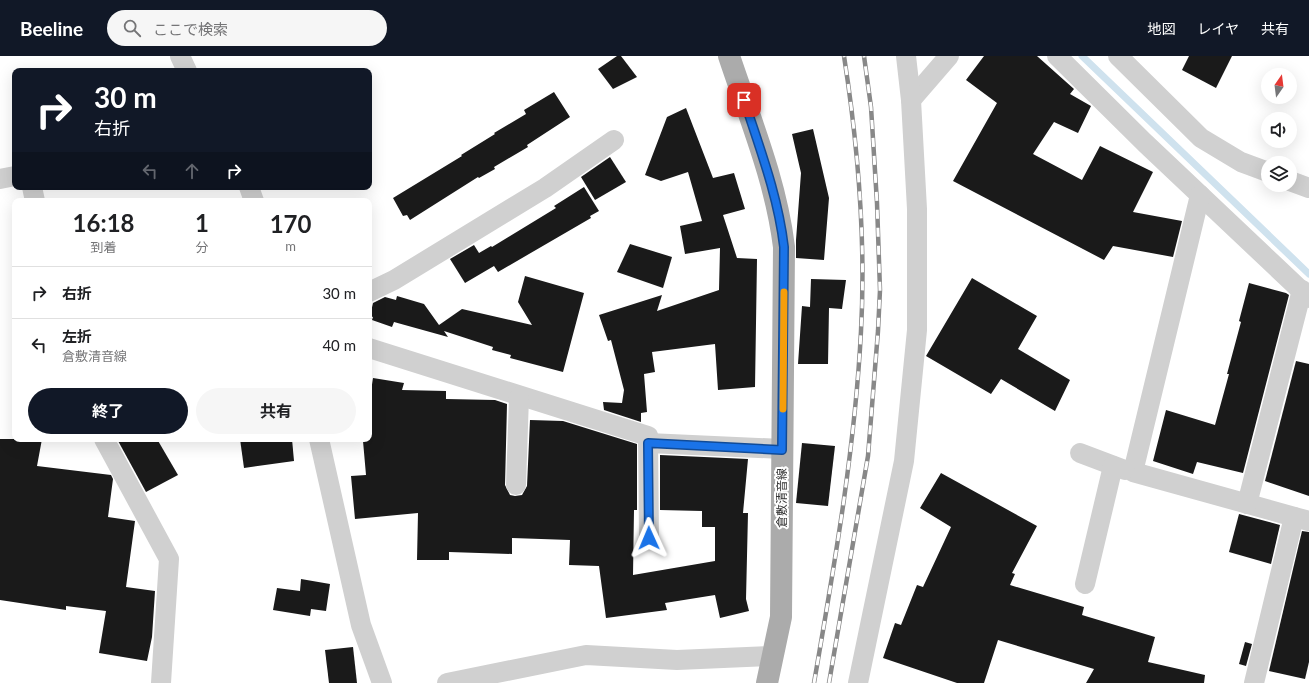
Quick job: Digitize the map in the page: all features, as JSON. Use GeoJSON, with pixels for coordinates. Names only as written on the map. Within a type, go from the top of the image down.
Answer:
{"type":"FeatureCollection","features":[{"type":"Feature","properties":{"kind":"main road","name":"倉敷清音線"},"geometry":{"type":"LineString","coordinates":[[729,56],[773,190],[780,217],[784,247],[781,617],[767,683]]}},
{"type":"Feature","properties":{"kind":"street"},"geometry":{"type":"LineString","coordinates":[[180,56],[186,68]]}},
{"type":"Feature","properties":{"kind":"street"},"geometry":{"type":"LineString","coordinates":[[858,683],[904,461],[916,338],[917,209],[911,100],[906,56]]}},
{"type":"Feature","properties":{"kind":"street"},"geometry":{"type":"LineString","coordinates":[[911,100],[949,56]]}},
{"type":"Feature","properties":{"kind":"street"},"geometry":{"type":"LineString","coordinates":[[1057,56],[1200,195],[1305,294],[1247,504]]}},
{"type":"Feature","properties":{"kind":"street"},"geometry":{"type":"LineString","coordinates":[[1118,56],[1201,138],[1241,162],[1261,169]]}},
{"type":"Feature","properties":{"kind":"street"},"geometry":{"type":"LineString","coordinates":[[372,291],[394,280],[545,188],[614,140]]}},
{"type":"Feature","properties":{"kind":"street"},"geometry":{"type":"LineString","coordinates":[[0,180],[12,177]]}},
{"type":"Feature","properties":{"kind":"street"},"geometry":{"type":"LineString","coordinates":[[1297,184],[1309,188]]}},
{"type":"Feature","properties":{"kind":"street"},"geometry":{"type":"LineString","coordinates":[[1133,472],[1200,195]]}},
{"type":"Feature","properties":{"kind":"street"},"geometry":{"type":"LineString","coordinates":[[372,349],[519,397],[648,436],[649,538]]}},
{"type":"Feature","properties":{"kind":"street"},"geometry":{"type":"LineString","coordinates":[[516,485],[519,397]]}},
{"type":"Feature","properties":{"kind":"street"},"geometry":{"type":"LineString","coordinates":[[106,442],[169,559],[161,683]]}},
{"type":"Feature","properties":{"kind":"street"},"geometry":{"type":"LineString","coordinates":[[320,442],[361,625],[382,683]]}},
{"type":"Feature","properties":{"kind":"street"},"geometry":{"type":"LineString","coordinates":[[648,443],[782,450]]}},
{"type":"Feature","properties":{"kind":"street"},"geometry":{"type":"LineString","coordinates":[[1080,453],[1133,472],[1301,519],[1254,683]]}},
{"type":"Feature","properties":{"kind":"street"},"geometry":{"type":"LineString","coordinates":[[1085,584],[1113,466]]}},
{"type":"Feature","properties":{"kind":"street"},"geometry":{"type":"LineString","coordinates":[[447,683],[586,655],[677,660],[772,656]]}},
{"type":"Feature","properties":{"kind":"building"},"geometry":{"type":"Polygon","coordinates":[[[617,56],[621,56],[637,77],[613,89],[598,69],[617,56]]]}},
{"type":"Feature","properties":{"kind":"building"},"geometry":{"type":"Polygon","coordinates":[[[984,56],[1037,56],[1074,89],[1070,94],[1091,106],[1078,133],[1054,122],[1033,154],[1082,180],[1100,146],[1153,172],[1133,212],[1182,221],[1173,257],[1113,246],[1104,260],[953,181],[997,103],[966,80],[984,56]]]}},
{"type":"Feature","properties":{"kind":"building"},"geometry":{"type":"Polygon","coordinates":[[[1189,56],[1232,56],[1216,88],[1182,70],[1189,56]]]}},
{"type":"Feature","properties":{"kind":"building"},"geometry":{"type":"Polygon","coordinates":[[[554,92],[570,117],[527,145],[528,147],[494,167],[495,169],[479,178],[478,177],[410,220],[407,215],[403,216],[393,198],[462,156],[461,155],[495,134],[494,133],[526,114],[524,110],[554,92]]]}},
{"type":"Feature","properties":{"kind":"building"},"geometry":{"type":"Polygon","coordinates":[[[686,108],[713,178],[734,173],[745,209],[723,215],[737,258],[757,259],[755,387],[718,390],[715,344],[652,352],[655,372],[644,374],[647,412],[641,413],[641,422],[604,410],[603,402],[622,403],[624,390],[611,340],[608,341],[599,315],[662,295],[657,311],[719,290],[720,248],[685,254],[680,226],[702,221],[688,172],[661,181],[645,175],[667,117],[686,108]]]}},
{"type":"Feature","properties":{"kind":"building"},"geometry":{"type":"Polygon","coordinates":[[[813,129],[829,198],[824,260],[796,258],[801,173],[792,134],[813,129]]]}},
{"type":"Feature","properties":{"kind":"building"},"geometry":{"type":"Polygon","coordinates":[[[610,157],[626,182],[595,200],[581,177],[610,157]]]}},
{"type":"Feature","properties":{"kind":"building"},"geometry":{"type":"Polygon","coordinates":[[[584,187],[599,211],[590,216],[591,218],[498,272],[494,266],[465,283],[450,259],[474,245],[479,253],[491,246],[492,247],[556,208],[554,206],[584,187]]]}},
{"type":"Feature","properties":{"kind":"building"},"geometry":{"type":"Polygon","coordinates":[[[630,244],[672,257],[663,288],[617,272],[630,244]]]}},
{"type":"Feature","properties":{"kind":"building"},"geometry":{"type":"Polygon","coordinates":[[[525,276],[584,293],[563,372],[510,358],[511,355],[492,350],[493,347],[444,331],[448,337],[394,322],[392,327],[372,320],[373,303],[385,297],[396,300],[397,296],[424,304],[439,325],[462,309],[532,325],[518,302],[525,276]]]}},
{"type":"Feature","properties":{"kind":"building"},"geometry":{"type":"Polygon","coordinates":[[[972,278],[1037,316],[1018,349],[1070,380],[1055,411],[1001,379],[991,394],[926,356],[972,278]]]}},
{"type":"Feature","properties":{"kind":"building"},"geometry":{"type":"Polygon","coordinates":[[[811,279],[846,280],[842,309],[829,308],[828,364],[798,364],[802,306],[810,307],[811,279]]]}},
{"type":"Feature","properties":{"kind":"building"},"geometry":{"type":"Polygon","coordinates":[[[1249,283],[1289,295],[1243,473],[1197,462],[1193,474],[1153,461],[1166,410],[1215,425],[1229,374],[1227,374],[1241,322],[1239,321],[1249,283]]]}},
{"type":"Feature","properties":{"kind":"building"},"geometry":{"type":"Polygon","coordinates":[[[1296,361],[1309,364],[1309,496],[1265,481],[1296,361]]]}},
{"type":"Feature","properties":{"kind":"building"},"geometry":{"type":"Polygon","coordinates":[[[373,378],[404,383],[402,390],[446,391],[446,399],[495,400],[507,404],[505,485],[510,495],[522,495],[527,486],[530,420],[563,421],[637,444],[637,510],[634,510],[633,575],[715,561],[715,527],[702,527],[702,511],[660,510],[660,455],[748,459],[743,513],[748,513],[746,599],[749,611],[720,618],[715,595],[665,603],[667,610],[606,618],[599,566],[569,565],[570,540],[512,538],[512,554],[449,552],[449,560],[417,560],[418,513],[355,519],[351,476],[366,475],[363,442],[372,442],[373,378]]]}},
{"type":"Feature","properties":{"kind":"building"},"geometry":{"type":"Polygon","coordinates":[[[0,439],[12,439],[12,442],[41,442],[37,466],[111,475],[113,479],[108,517],[135,521],[126,587],[155,591],[152,637],[147,661],[99,653],[106,611],[66,606],[66,610],[0,600],[0,439]]]}},
{"type":"Feature","properties":{"kind":"building"},"geometry":{"type":"Polygon","coordinates":[[[119,442],[159,442],[178,475],[146,492],[119,442]]]}},
{"type":"Feature","properties":{"kind":"building"},"geometry":{"type":"Polygon","coordinates":[[[240,442],[292,442],[294,461],[244,468],[240,442]]]}},
{"type":"Feature","properties":{"kind":"building"},"geometry":{"type":"Polygon","coordinates":[[[802,443],[835,446],[828,506],[796,503],[802,443]]]}},
{"type":"Feature","properties":{"kind":"building"},"geometry":{"type":"Polygon","coordinates":[[[941,473],[1037,526],[1012,573],[1015,574],[1010,585],[1084,607],[1082,615],[1155,637],[1148,662],[1205,675],[1204,683],[1086,683],[1094,669],[998,640],[984,683],[957,683],[883,658],[895,623],[901,625],[917,585],[923,587],[951,527],[920,508],[941,473]]]}},
{"type":"Feature","properties":{"kind":"building"},"geometry":{"type":"Polygon","coordinates":[[[1239,514],[1280,525],[1271,564],[1229,552],[1239,514]]]}},
{"type":"Feature","properties":{"kind":"building"},"geometry":{"type":"Polygon","coordinates":[[[1302,531],[1309,532],[1309,662],[1305,679],[1269,671],[1302,531]]]}},
{"type":"Feature","properties":{"kind":"building"},"geometry":{"type":"Polygon","coordinates":[[[301,579],[330,584],[326,611],[311,609],[310,616],[273,610],[277,588],[300,591],[301,579]]]}},
{"type":"Feature","properties":{"kind":"building"},"geometry":{"type":"Polygon","coordinates":[[[1245,642],[1252,644],[1246,666],[1239,664],[1245,642]]]}},
{"type":"Feature","properties":{"kind":"building"},"geometry":{"type":"Polygon","coordinates":[[[353,647],[357,683],[329,683],[325,650],[353,647]]]}},
{"type":"Feature","properties":{"kind":"waterway"},"geometry":{"type":"LineString","coordinates":[[1082,56],[1309,274]]}},
{"type":"Feature","properties":{"kind":"railway"},"geometry":{"type":"LineString","coordinates":[[814,683],[849,464],[861,331],[862,227],[860,193],[844,56]]}},
{"type":"Feature","properties":{"kind":"railway"},"geometry":{"type":"LineString","coordinates":[[829,683],[868,456],[878,331],[880,290],[877,203],[871,107],[864,56]]}},
{"type":"Feature","properties":{"kind":"slow traffic"},"geometry":{"type":"LineString","coordinates":[[783,409],[784,292]]}},
{"type":"Feature","properties":{"kind":"route"},"geometry":{"type":"LineString","coordinates":[[649,538],[648,443],[782,450],[784,247],[780,217],[773,190],[744,100]]}}]}
